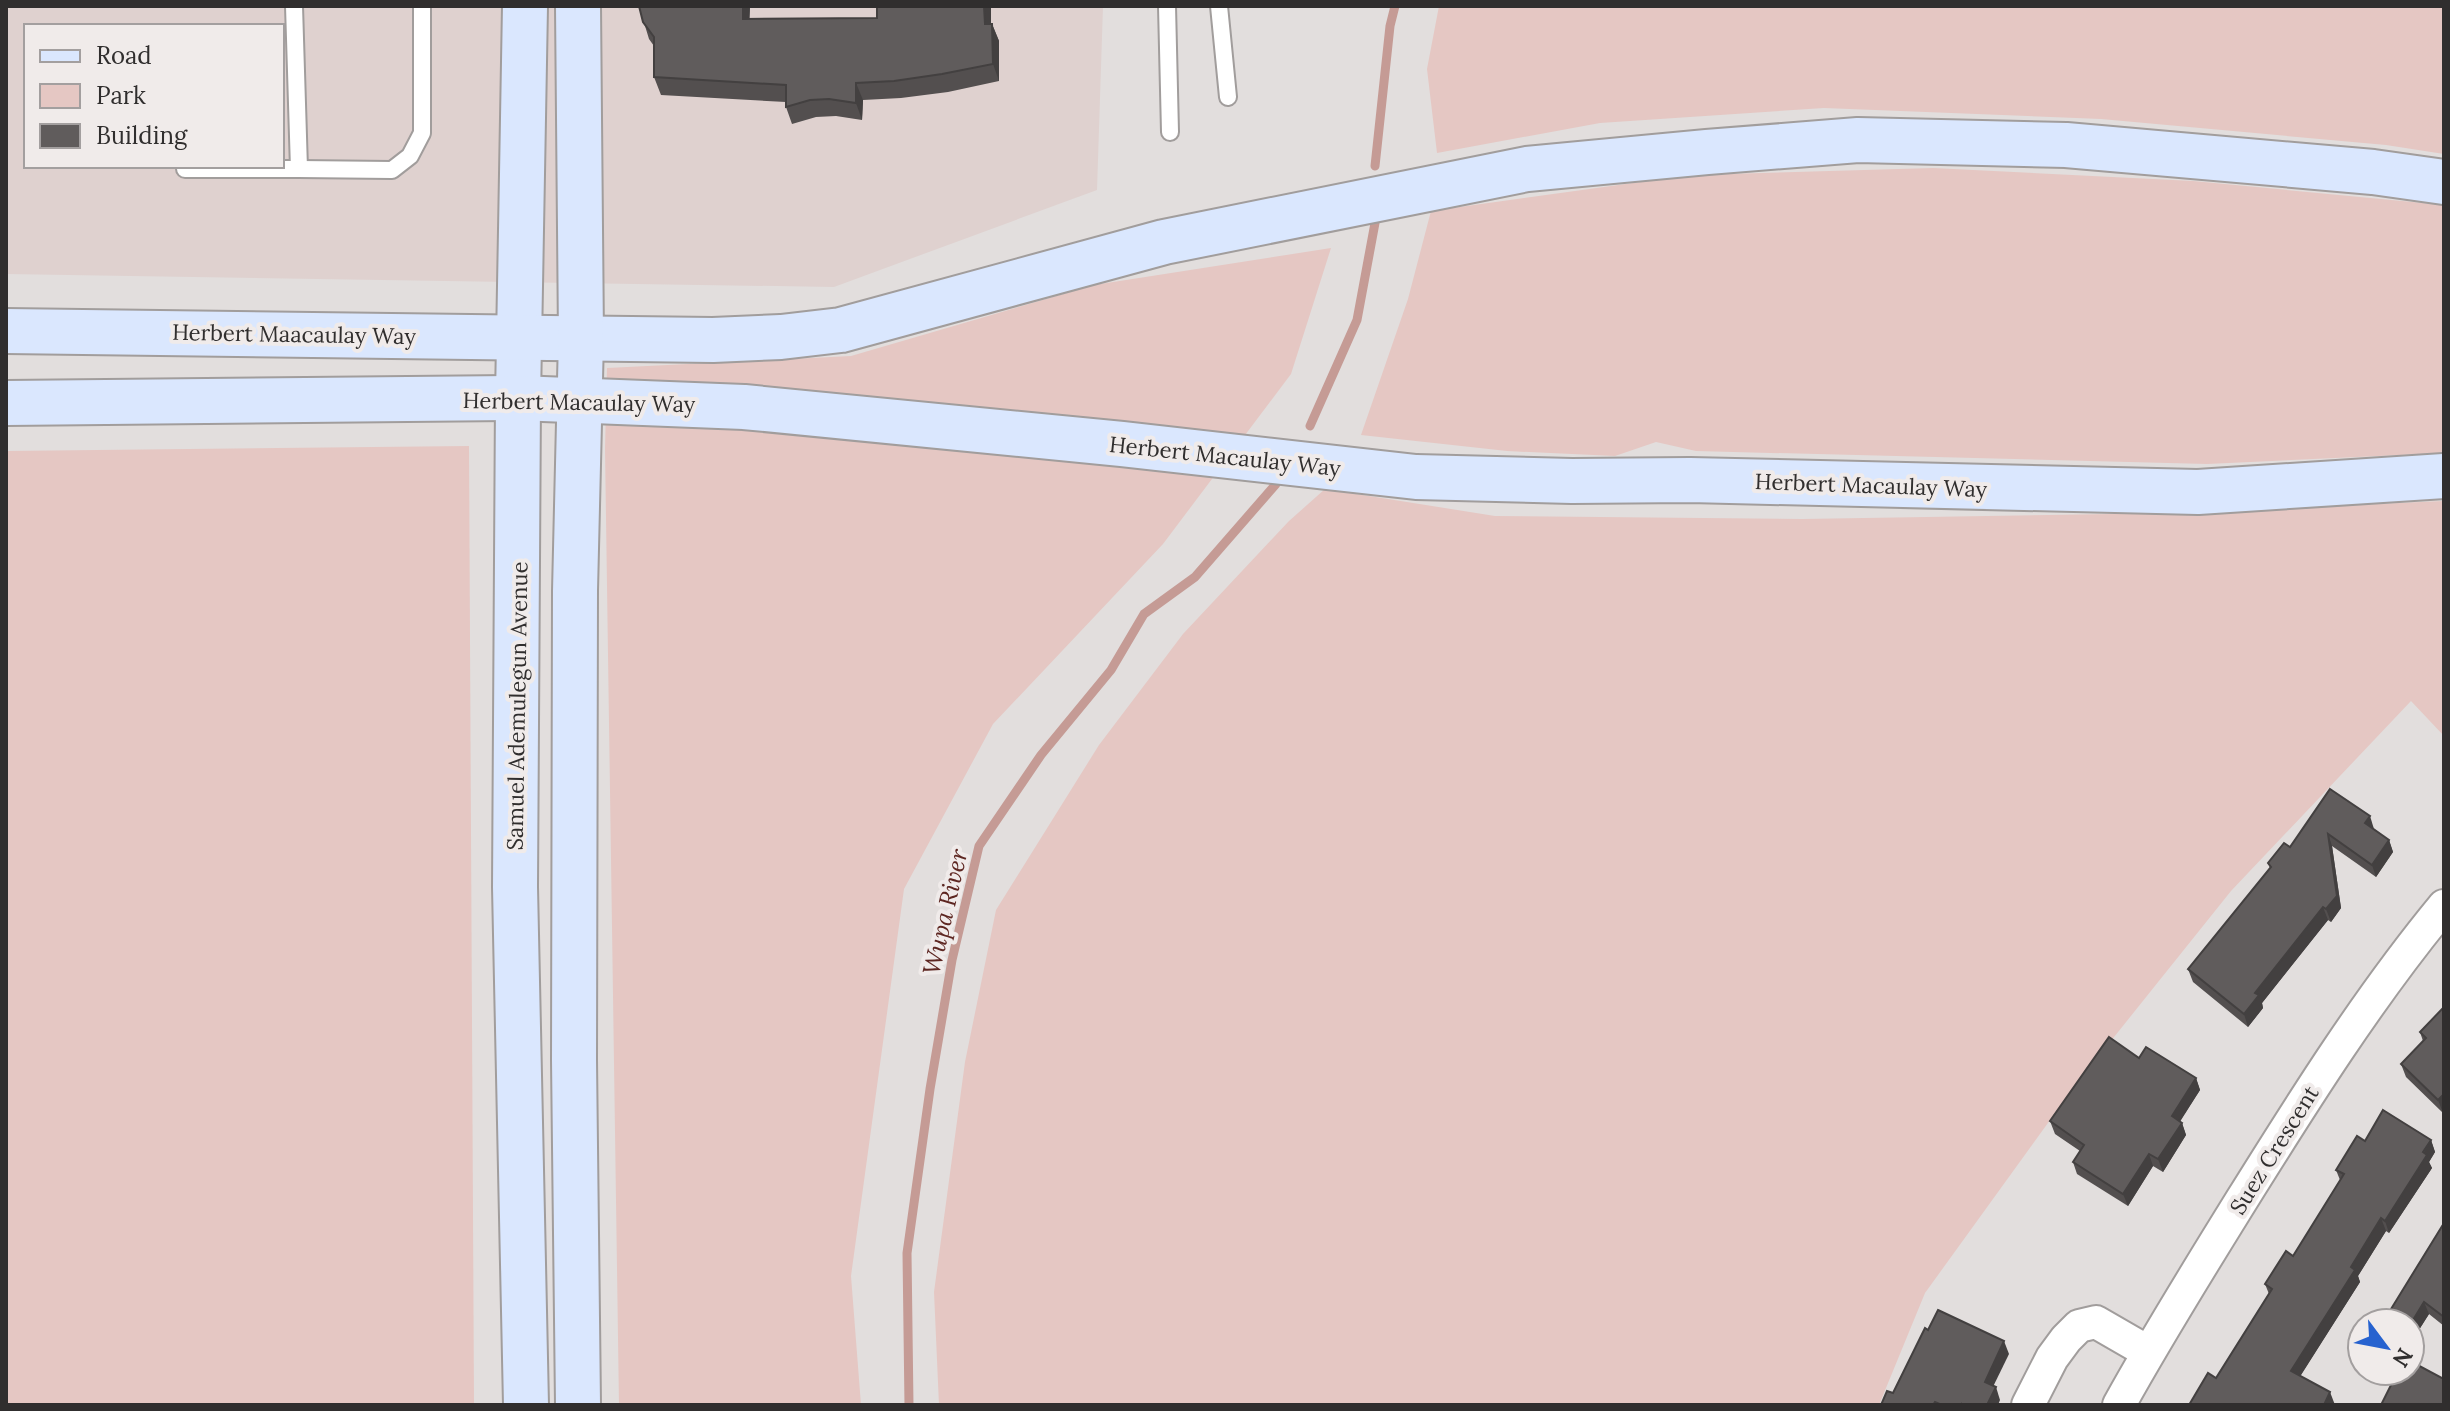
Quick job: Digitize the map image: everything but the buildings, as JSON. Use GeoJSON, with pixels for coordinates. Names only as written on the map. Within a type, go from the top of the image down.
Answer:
{"type":"FeatureCollection","features":[{"type":"Feature","properties":{"kind":"main road","name":"Samuel Ademulegun Avenue"},"geometry":{"type":"LineString","coordinates":[[525,6],[518,398],[515,887],[526,1405]]}},
{"type":"Feature","properties":{"kind":"main road"},"geometry":{"type":"LineString","coordinates":[[578,6],[581,338],[575,591],[574,1060],[578,1405]]}},
{"type":"Feature","properties":{"kind":"main road"},"geometry":{"type":"LineString","coordinates":[[581,338],[713,340],[841,330],[1164,242],[1527,169],[1858,140],[2066,145],[2373,172],[2444,182]]}},
{"type":"Feature","properties":{"kind":"main road","name":"Herbert Maacaulay Way"},"geometry":{"type":"LineString","coordinates":[[6,331],[581,338]]}},
{"type":"Feature","properties":{"kind":"main road","name":"Herbert Macaulay Way"},"geometry":{"type":"LineString","coordinates":[[6,403],[518,398],[744,407],[1416,477],[2198,492],[2444,476]]}},
{"type":"Feature","properties":{"kind":"street","name":"Suez Crescent"},"geometry":{"type":"LineString","coordinates":[[2119,1405],[2148,1352],[2297,1110],[2401,958],[2444,906]]}},
{"type":"Feature","properties":{"kind":"street"},"geometry":{"type":"LineString","coordinates":[[2028,1405],[2052,1358],[2079,1326],[2096,1322],[2148,1352]]}},
{"type":"Feature","properties":{"kind":"lane"},"geometry":{"type":"LineString","coordinates":[[294,6],[299,169]]}},
{"type":"Feature","properties":{"kind":"lane"},"geometry":{"type":"LineString","coordinates":[[185,169],[392,170],[410,156],[422,133],[422,6]]}},
{"type":"Feature","properties":{"kind":"lane"},"geometry":{"type":"LineString","coordinates":[[1167,6],[1170,132]]}},
{"type":"Feature","properties":{"kind":"lane"},"geometry":{"type":"LineString","coordinates":[[1219,6],[1228,97]]}},
{"type":"Feature","properties":{"kind":"shaded area"},"geometry":{"type":"Polygon","coordinates":[[[6,6],[1103,6],[1097,190],[834,287],[6,274],[6,6]]]}},
{"type":"Feature","properties":{"kind":"green space"},"geometry":{"type":"Polygon","coordinates":[[[1439,6],[2444,6],[2444,154],[2386,145],[2101,119],[1824,108],[1600,123],[1437,153],[1427,69],[1439,6]]]}},
{"type":"Feature","properties":{"kind":"green space"},"geometry":{"type":"Polygon","coordinates":[[[1933,168],[2193,181],[2444,205],[2444,453],[2207,464],[1696,451],[1656,442],[1615,456],[1507,451],[1361,435],[1408,299],[1431,211],[1691,175],[1933,168]]]}},
{"type":"Feature","properties":{"kind":"green space"},"geometry":{"type":"Polygon","coordinates":[[[1331,248],[1291,374],[1163,544],[993,724],[904,889],[851,1276],[861,1405],[619,1405],[605,449],[607,368],[851,356],[1094,285],[1331,248]]]}},
{"type":"Feature","properties":{"kind":"green space"},"geometry":{"type":"Polygon","coordinates":[[[469,446],[474,1405],[6,1405],[6,451],[469,446]]]}},
{"type":"Feature","properties":{"kind":"green space"},"geometry":{"type":"Polygon","coordinates":[[[1325,489],[1495,516],[1802,519],[2176,513],[2444,501],[2444,736],[2411,701],[2231,891],[2074,1087],[1925,1293],[1879,1405],[939,1405],[934,1292],[965,1062],[996,910],[1099,745],[1183,634],[1289,521],[1325,489]]]}},
{"type":"Feature","properties":{"kind":"waterway","name":"Wupa River"},"geometry":{"type":"LineString","coordinates":[[1375,166],[1390,26],[1395,6]]}},
{"type":"Feature","properties":{"kind":"waterway","name":"Wupa River"},"geometry":{"type":"LineString","coordinates":[[1310,426],[1357,320],[1375,223]]}},
{"type":"Feature","properties":{"kind":"waterway","name":"Wupa River"},"geometry":{"type":"LineString","coordinates":[[909,1405],[907,1253],[952,960],[979,846],[1041,755],[1111,670],[1144,614],[1195,577],[1276,484]]}}]}
